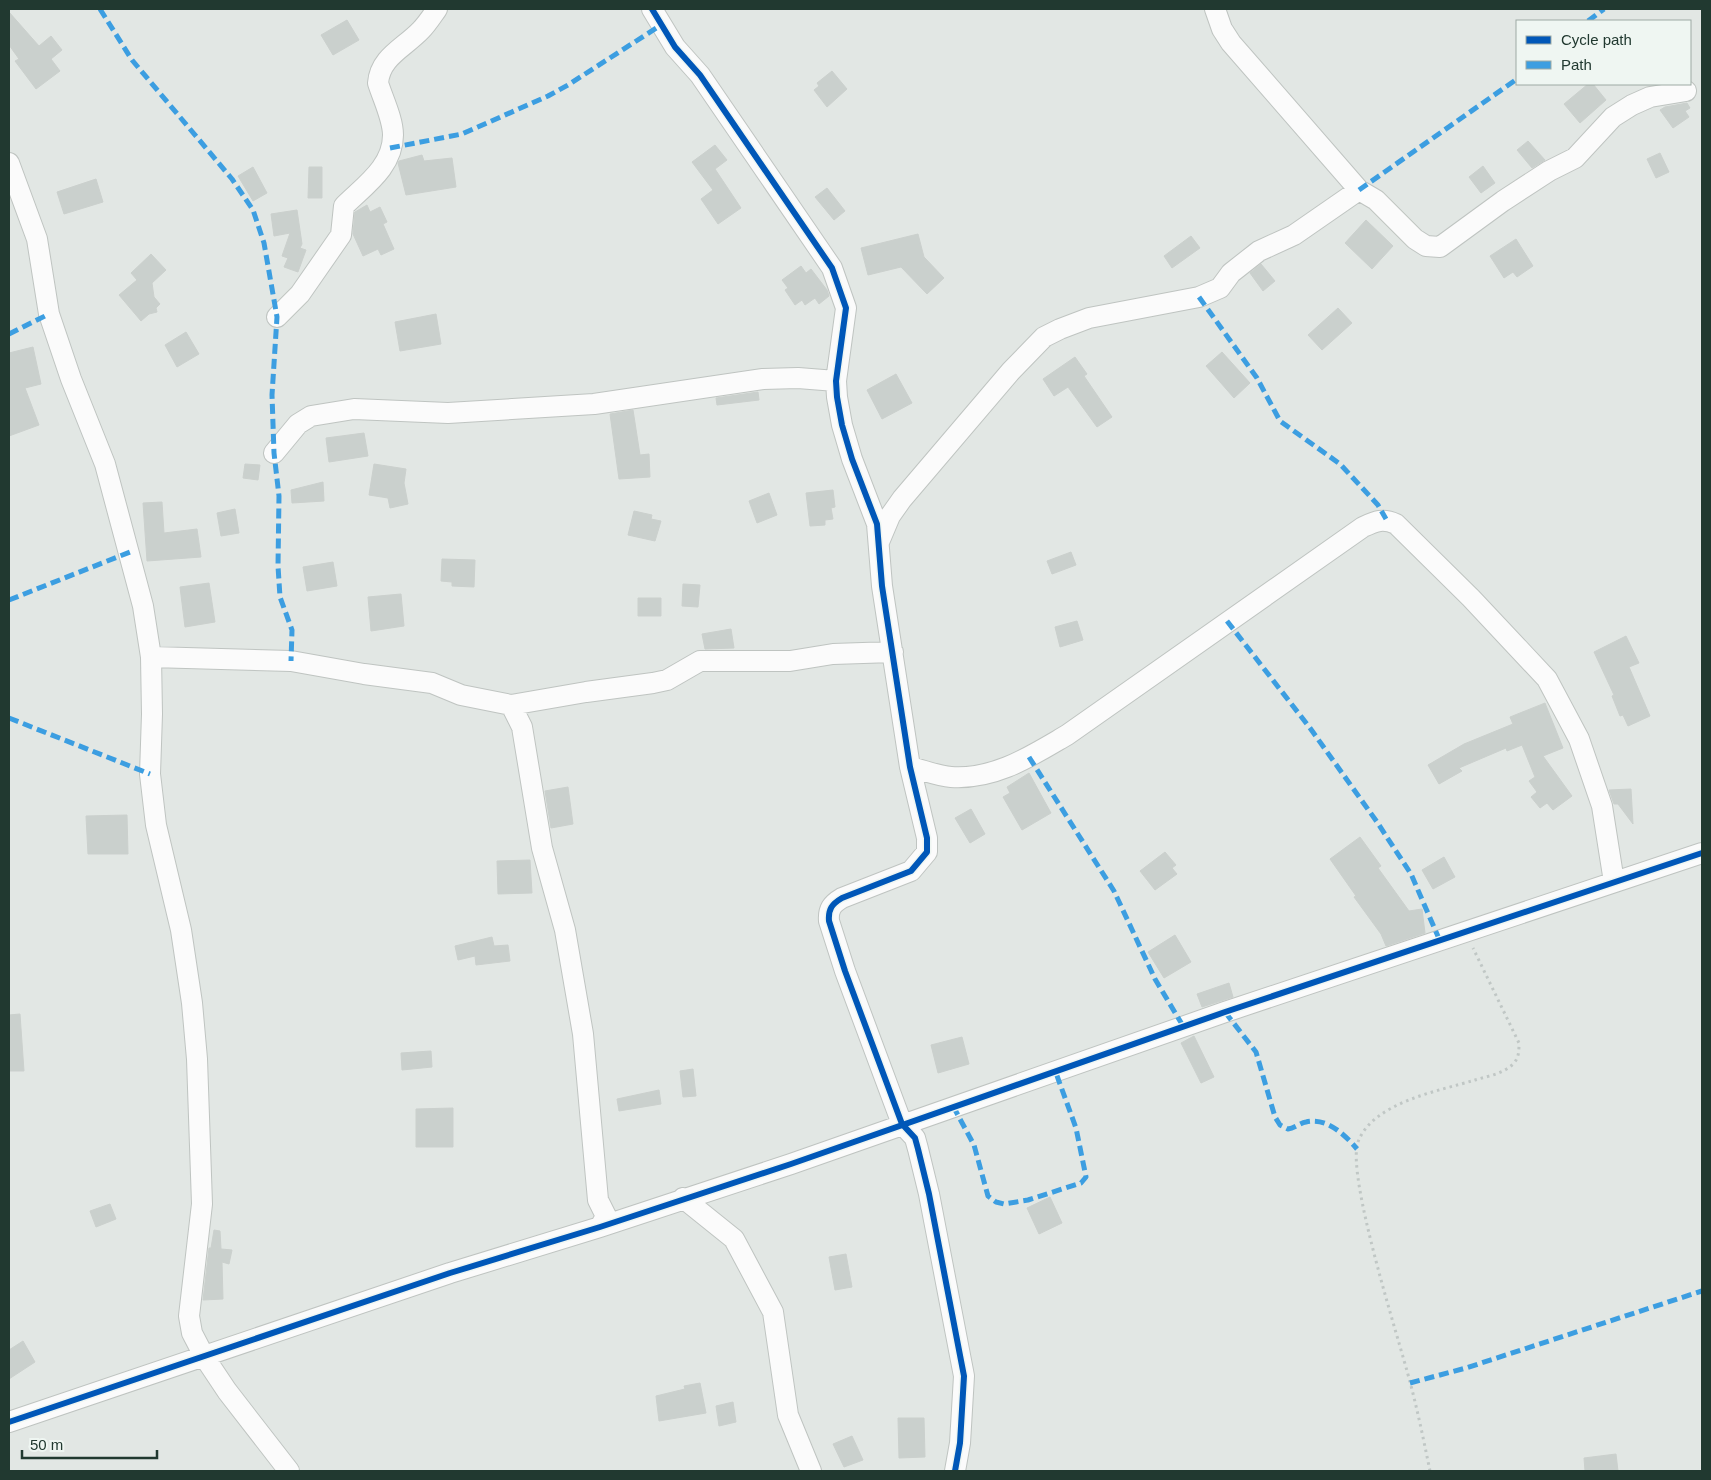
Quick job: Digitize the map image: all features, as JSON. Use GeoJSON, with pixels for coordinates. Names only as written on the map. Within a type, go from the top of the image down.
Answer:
{"type":"FeatureCollection","features":[{"type":"Feature","properties":{"kind":"street"},"geometry":{"type":"LineString","coordinates":[[277,317],[300,294],[341,235],[344,206],[378,173],[387,160],[393,136],[378,83],[379,74],[383,64],[420,31],[438,9]]}},
{"type":"Feature","properties":{"kind":"street"},"geometry":{"type":"LineString","coordinates":[[652,9],[675,47],[700,75],[832,268],[846,308],[836,381],[842,425],[877,524],[878,544],[910,767],[927,838],[927,852],[911,871],[842,898],[832,905],[828,913],[845,970],[902,1124],[915,1138],[929,1194],[964,1376],[960,1443],[955,1471]]}},
{"type":"Feature","properties":{"kind":"street"},"geometry":{"type":"LineString","coordinates":[[1216,9],[1222,29],[1231,43],[1359,190],[1376,200],[1420,243],[1426,246],[1440,247],[1548,171],[1575,158],[1613,117],[1632,105],[1650,97],[1686,91]]}},
{"type":"Feature","properties":{"kind":"street"},"geometry":{"type":"LineString","coordinates":[[9,163],[37,239],[49,314],[60,349],[110,482],[143,606],[151,657],[150,774],[156,825],[181,930],[192,1003],[197,1059],[202,1204],[189,1316],[192,1334],[205,1358],[228,1391],[289,1471]]}},
{"type":"Feature","properties":{"kind":"street"},"geometry":{"type":"LineString","coordinates":[[878,544],[890,516],[902,499],[1011,371],[1044,337],[1089,318],[1199,297],[1220,288],[1231,273],[1259,251],[1294,234],[1359,190]]}},
{"type":"Feature","properties":{"kind":"street"},"geometry":{"type":"LineString","coordinates":[[274,453],[298,424],[312,416],[354,409],[448,413],[594,404],[763,379],[798,378],[836,381]]}},
{"type":"Feature","properties":{"kind":"street"},"geometry":{"type":"LineString","coordinates":[[910,767],[951,777],[966,776],[1006,768],[1029,757],[1067,734],[1363,527],[1386,519],[1396,524],[1471,598],[1547,679],[1579,740],[1602,806],[1614,882]]}},
{"type":"Feature","properties":{"kind":"street"},"geometry":{"type":"LineString","coordinates":[[151,657],[291,661],[364,674],[432,682],[461,695],[511,705],[586,692],[653,684],[667,680],[700,661],[790,661],[833,654],[893,652]]}},
{"type":"Feature","properties":{"kind":"street"},"geometry":{"type":"LineString","coordinates":[[511,705],[522,727],[542,848],[565,930],[583,1034],[598,1200],[606,1216],[600,1227]]}},
{"type":"Feature","properties":{"kind":"street"},"geometry":{"type":"LineString","coordinates":[[9,1422],[92,1393],[205,1358],[450,1274],[791,1164],[1225,1012],[1702,852]]}},
{"type":"Feature","properties":{"kind":"street"},"geometry":{"type":"LineString","coordinates":[[683,1198],[734,1239],[773,1312],[788,1415],[811,1471]]}},
{"type":"Feature","properties":{"kind":"path"},"geometry":{"type":"LineString","coordinates":[[1430,1471],[1410,1383],[1364,1209],[1356,1153],[1359,1141],[1366,1128],[1378,1116],[1395,1106],[1496,1074],[1514,1063],[1520,1053],[1519,1043],[1466,932]]}},
{"type":"Feature","properties":{"kind":"building"},"geometry":{"type":"Polygon","coordinates":[[[9,12],[39,46],[51,36],[62,50],[51,59],[60,71],[36,89],[15,61],[19,59],[9,45],[9,12]]]}},
{"type":"Feature","properties":{"kind":"building"},"geometry":{"type":"Polygon","coordinates":[[[347,20],[359,40],[333,55],[321,35],[347,20]]]}},
{"type":"Feature","properties":{"kind":"building"},"geometry":{"type":"Polygon","coordinates":[[[832,71],[847,89],[827,107],[814,90],[819,86],[817,83],[832,71]]]}},
{"type":"Feature","properties":{"kind":"building"},"geometry":{"type":"Polygon","coordinates":[[[1587,85],[1594,85],[1606,100],[1580,123],[1564,104],[1587,85]]]}},
{"type":"Feature","properties":{"kind":"building"},"geometry":{"type":"Polygon","coordinates":[[[1687,103],[1690,108],[1685,111],[1689,117],[1673,128],[1660,110],[1665,107],[1687,103]]]}},
{"type":"Feature","properties":{"kind":"building"},"geometry":{"type":"Polygon","coordinates":[[[1528,141],[1545,160],[1532,168],[1517,150],[1528,141]]]}},
{"type":"Feature","properties":{"kind":"building"},"geometry":{"type":"Polygon","coordinates":[[[715,145],[727,160],[715,169],[741,208],[718,224],[701,199],[713,190],[692,162],[715,145]]]}},
{"type":"Feature","properties":{"kind":"building"},"geometry":{"type":"Polygon","coordinates":[[[1660,153],[1669,172],[1656,178],[1647,159],[1660,153]]]}},
{"type":"Feature","properties":{"kind":"building"},"geometry":{"type":"Polygon","coordinates":[[[422,155],[424,161],[452,158],[456,187],[406,195],[398,163],[399,161],[422,155]]]}},
{"type":"Feature","properties":{"kind":"building"},"geometry":{"type":"Polygon","coordinates":[[[1483,166],[1495,183],[1481,193],[1469,177],[1483,166]]]}},
{"type":"Feature","properties":{"kind":"building"},"geometry":{"type":"Polygon","coordinates":[[[253,167],[267,193],[253,201],[238,176],[253,167]]]}},
{"type":"Feature","properties":{"kind":"building"},"geometry":{"type":"Polygon","coordinates":[[[309,167],[322,167],[322,198],[308,198],[309,167]]]}},
{"type":"Feature","properties":{"kind":"building"},"geometry":{"type":"Polygon","coordinates":[[[96,179],[103,202],[64,214],[57,192],[96,179]]]}},
{"type":"Feature","properties":{"kind":"building"},"geometry":{"type":"Polygon","coordinates":[[[827,188],[845,211],[834,220],[815,197],[827,188]]]}},
{"type":"Feature","properties":{"kind":"building"},"geometry":{"type":"Polygon","coordinates":[[[367,205],[370,212],[380,207],[387,222],[383,224],[394,249],[381,255],[378,249],[363,256],[353,234],[355,212],[367,205]]]}},
{"type":"Feature","properties":{"kind":"building"},"geometry":{"type":"Polygon","coordinates":[[[297,210],[302,244],[300,248],[306,250],[298,272],[284,267],[288,258],[282,256],[290,233],[274,236],[271,214],[297,210]]]}},
{"type":"Feature","properties":{"kind":"building"},"geometry":{"type":"Polygon","coordinates":[[[1366,220],[1393,246],[1372,269],[1345,243],[1366,220]]]}},
{"type":"Feature","properties":{"kind":"building"},"geometry":{"type":"Polygon","coordinates":[[[918,234],[924,257],[944,278],[927,294],[901,267],[868,275],[861,248],[918,234]]]}},
{"type":"Feature","properties":{"kind":"building"},"geometry":{"type":"Polygon","coordinates":[[[1191,236],[1200,248],[1172,268],[1164,256],[1191,236]]]}},
{"type":"Feature","properties":{"kind":"building"},"geometry":{"type":"Polygon","coordinates":[[[1516,239],[1533,266],[1517,277],[1513,272],[1504,278],[1490,256],[1516,239]]]}},
{"type":"Feature","properties":{"kind":"building"},"geometry":{"type":"Polygon","coordinates":[[[151,254],[166,270],[152,283],[154,297],[160,304],[156,308],[157,312],[149,314],[141,321],[119,295],[137,280],[131,273],[151,254]]]}},
{"type":"Feature","properties":{"kind":"building"},"geometry":{"type":"Polygon","coordinates":[[[1261,264],[1275,281],[1263,291],[1250,273],[1261,264]]]}},
{"type":"Feature","properties":{"kind":"building"},"geometry":{"type":"Polygon","coordinates":[[[801,266],[806,273],[811,269],[827,290],[829,296],[819,304],[815,298],[805,305],[802,300],[795,305],[785,290],[788,288],[782,280],[801,266]]]}},
{"type":"Feature","properties":{"kind":"building"},"geometry":{"type":"Polygon","coordinates":[[[1338,308],[1352,323],[1322,350],[1308,335],[1338,308]]]}},
{"type":"Feature","properties":{"kind":"building"},"geometry":{"type":"Polygon","coordinates":[[[436,314],[441,344],[400,351],[395,322],[436,314]]]}},
{"type":"Feature","properties":{"kind":"building"},"geometry":{"type":"Polygon","coordinates":[[[186,332],[199,354],[177,367],[165,345],[186,332]]]}},
{"type":"Feature","properties":{"kind":"building"},"geometry":{"type":"Polygon","coordinates":[[[33,347],[41,384],[25,388],[39,425],[9,436],[9,353],[33,347]]]}},
{"type":"Feature","properties":{"kind":"building"},"geometry":{"type":"Polygon","coordinates":[[[1222,352],[1250,383],[1234,398],[1206,366],[1222,352]]]}},
{"type":"Feature","properties":{"kind":"building"},"geometry":{"type":"Polygon","coordinates":[[[1075,357],[1087,374],[1084,376],[1112,417],[1097,427],[1068,387],[1054,396],[1043,379],[1075,357]]]}},
{"type":"Feature","properties":{"kind":"building"},"geometry":{"type":"Polygon","coordinates":[[[896,374],[912,403],[882,419],[867,390],[896,374]]]}},
{"type":"Feature","properties":{"kind":"building"},"geometry":{"type":"Polygon","coordinates":[[[758,392],[759,400],[717,405],[716,398],[758,392]]]}},
{"type":"Feature","properties":{"kind":"building"},"geometry":{"type":"Polygon","coordinates":[[[633,410],[640,455],[649,454],[650,477],[619,479],[610,414],[633,410]]]}},
{"type":"Feature","properties":{"kind":"building"},"geometry":{"type":"Polygon","coordinates":[[[364,433],[368,456],[329,462],[326,438],[364,433]]]}},
{"type":"Feature","properties":{"kind":"building"},"geometry":{"type":"Polygon","coordinates":[[[245,464],[260,465],[258,480],[243,478],[245,464]]]}},
{"type":"Feature","properties":{"kind":"building"},"geometry":{"type":"Polygon","coordinates":[[[374,464],[406,469],[404,483],[408,504],[390,508],[388,498],[369,495],[374,464]]]}},
{"type":"Feature","properties":{"kind":"building"},"geometry":{"type":"Polygon","coordinates":[[[323,482],[324,501],[292,503],[291,490],[323,482]]]}},
{"type":"Feature","properties":{"kind":"building"},"geometry":{"type":"Polygon","coordinates":[[[833,490],[835,507],[831,508],[833,519],[825,520],[825,525],[810,526],[806,493],[833,490]]]}},
{"type":"Feature","properties":{"kind":"building"},"geometry":{"type":"Polygon","coordinates":[[[769,493],[777,515],[757,523],[749,501],[769,493]]]}},
{"type":"Feature","properties":{"kind":"building"},"geometry":{"type":"Polygon","coordinates":[[[162,502],[164,533],[197,529],[201,557],[147,561],[143,503],[162,502]]]}},
{"type":"Feature","properties":{"kind":"building"},"geometry":{"type":"Polygon","coordinates":[[[235,509],[239,533],[221,536],[217,513],[235,509]]]}},
{"type":"Feature","properties":{"kind":"building"},"geometry":{"type":"Polygon","coordinates":[[[634,511],[652,515],[651,519],[661,521],[655,541],[628,535],[634,511]]]}},
{"type":"Feature","properties":{"kind":"building"},"geometry":{"type":"Polygon","coordinates":[[[1071,552],[1076,565],[1052,574],[1047,561],[1071,552]]]}},
{"type":"Feature","properties":{"kind":"building"},"geometry":{"type":"Polygon","coordinates":[[[442,559],[475,560],[474,587],[452,586],[452,582],[441,581],[442,559]]]}},
{"type":"Feature","properties":{"kind":"building"},"geometry":{"type":"Polygon","coordinates":[[[333,562],[337,586],[307,591],[303,567],[333,562]]]}},
{"type":"Feature","properties":{"kind":"building"},"geometry":{"type":"Polygon","coordinates":[[[209,583],[215,622],[185,627],[180,587],[209,583]]]}},
{"type":"Feature","properties":{"kind":"building"},"geometry":{"type":"Polygon","coordinates":[[[683,584],[700,585],[698,607],[682,606],[683,584]]]}},
{"type":"Feature","properties":{"kind":"building"},"geometry":{"type":"Polygon","coordinates":[[[401,594],[404,626],[371,631],[368,597],[401,594]]]}},
{"type":"Feature","properties":{"kind":"building"},"geometry":{"type":"Polygon","coordinates":[[[638,598],[661,598],[661,616],[638,616],[638,598]]]}},
{"type":"Feature","properties":{"kind":"building"},"geometry":{"type":"Polygon","coordinates":[[[1077,621],[1083,640],[1060,647],[1055,627],[1077,621]]]}},
{"type":"Feature","properties":{"kind":"building"},"geometry":{"type":"Polygon","coordinates":[[[731,629],[734,648],[705,649],[702,634],[731,629]]]}},
{"type":"Feature","properties":{"kind":"building"},"geometry":{"type":"Polygon","coordinates":[[[1626,636],[1639,663],[1629,667],[1650,716],[1628,726],[1623,715],[1620,716],[1612,696],[1614,695],[1594,652],[1626,636]]]}},
{"type":"Feature","properties":{"kind":"building"},"geometry":{"type":"Polygon","coordinates":[[[1545,703],[1563,748],[1543,756],[1572,796],[1553,810],[1547,803],[1540,808],[1531,797],[1537,792],[1529,781],[1535,777],[1522,745],[1507,751],[1506,748],[1459,768],[1462,771],[1439,784],[1428,765],[1464,744],[1513,724],[1510,717],[1545,703]]]}},
{"type":"Feature","properties":{"kind":"building"},"geometry":{"type":"Polygon","coordinates":[[[1029,773],[1051,813],[1022,830],[1003,797],[1010,793],[1007,787],[1029,773]]]}},
{"type":"Feature","properties":{"kind":"building"},"geometry":{"type":"Polygon","coordinates":[[[568,787],[573,824],[551,828],[545,791],[568,787]]]}},
{"type":"Feature","properties":{"kind":"building"},"geometry":{"type":"Polygon","coordinates":[[[1631,789],[1633,824],[1618,804],[1614,804],[1609,790],[1631,789]]]}},
{"type":"Feature","properties":{"kind":"building"},"geometry":{"type":"Polygon","coordinates":[[[971,809],[985,834],[970,843],[955,818],[971,809]]]}},
{"type":"Feature","properties":{"kind":"building"},"geometry":{"type":"Polygon","coordinates":[[[127,815],[128,854],[88,854],[86,816],[127,815]]]}},
{"type":"Feature","properties":{"kind":"building"},"geometry":{"type":"Polygon","coordinates":[[[1360,837],[1381,866],[1378,868],[1409,911],[1422,909],[1425,933],[1386,946],[1381,934],[1354,897],[1356,896],[1330,859],[1360,837]]]}},
{"type":"Feature","properties":{"kind":"building"},"geometry":{"type":"Polygon","coordinates":[[[1165,852],[1176,865],[1172,868],[1177,874],[1155,890],[1140,871],[1165,852]]]}},
{"type":"Feature","properties":{"kind":"building"},"geometry":{"type":"Polygon","coordinates":[[[1444,857],[1455,877],[1433,889],[1422,870],[1444,857]]]}},
{"type":"Feature","properties":{"kind":"building"},"geometry":{"type":"Polygon","coordinates":[[[530,860],[532,893],[498,894],[497,861],[530,860]]]}},
{"type":"Feature","properties":{"kind":"building"},"geometry":{"type":"Polygon","coordinates":[[[1175,935],[1191,962],[1164,978],[1148,952],[1175,935]]]}},
{"type":"Feature","properties":{"kind":"building"},"geometry":{"type":"Polygon","coordinates":[[[492,937],[494,946],[508,945],[510,961],[476,965],[475,956],[458,960],[455,946],[492,937]]]}},
{"type":"Feature","properties":{"kind":"building"},"geometry":{"type":"Polygon","coordinates":[[[1229,983],[1233,997],[1202,1007],[1197,994],[1229,983]]]}},
{"type":"Feature","properties":{"kind":"building"},"geometry":{"type":"Polygon","coordinates":[[[20,1014],[24,1071],[9,1071],[9,1015],[20,1014]]]}},
{"type":"Feature","properties":{"kind":"building"},"geometry":{"type":"Polygon","coordinates":[[[1194,1036],[1214,1077],[1201,1083],[1181,1043],[1194,1036]]]}},
{"type":"Feature","properties":{"kind":"building"},"geometry":{"type":"Polygon","coordinates":[[[962,1037],[969,1064],[938,1073],[931,1045],[962,1037]]]}},
{"type":"Feature","properties":{"kind":"building"},"geometry":{"type":"Polygon","coordinates":[[[431,1051],[432,1067],[402,1070],[401,1053],[431,1051]]]}},
{"type":"Feature","properties":{"kind":"building"},"geometry":{"type":"Polygon","coordinates":[[[693,1069],[696,1096],[683,1097],[680,1071],[693,1069]]]}},
{"type":"Feature","properties":{"kind":"building"},"geometry":{"type":"Polygon","coordinates":[[[659,1090],[661,1104],[619,1111],[617,1099],[659,1090]]]}},
{"type":"Feature","properties":{"kind":"building"},"geometry":{"type":"Polygon","coordinates":[[[453,1108],[453,1147],[416,1147],[416,1109],[453,1108]]]}},
{"type":"Feature","properties":{"kind":"building"},"geometry":{"type":"Polygon","coordinates":[[[1050,1197],[1062,1223],[1039,1234],[1027,1208],[1050,1197]]]}},
{"type":"Feature","properties":{"kind":"building"},"geometry":{"type":"Polygon","coordinates":[[[110,1204],[116,1219],[96,1227],[90,1211],[110,1204]]]}},
{"type":"Feature","properties":{"kind":"building"},"geometry":{"type":"Polygon","coordinates":[[[214,1230],[220,1231],[221,1249],[232,1250],[229,1264],[222,1262],[223,1299],[203,1300],[209,1248],[211,1248],[214,1230]]]}},
{"type":"Feature","properties":{"kind":"building"},"geometry":{"type":"Polygon","coordinates":[[[846,1254],[852,1287],[835,1290],[829,1257],[846,1254]]]}},
{"type":"Feature","properties":{"kind":"building"},"geometry":{"type":"Polygon","coordinates":[[[23,1341],[35,1362],[9,1379],[9,1350],[23,1341]]]}},
{"type":"Feature","properties":{"kind":"building"},"geometry":{"type":"Polygon","coordinates":[[[700,1383],[706,1413],[659,1421],[656,1396],[685,1389],[684,1386],[700,1383]]]}},
{"type":"Feature","properties":{"kind":"building"},"geometry":{"type":"Polygon","coordinates":[[[733,1402],[736,1422],[719,1426],[716,1406],[733,1402]]]}},
{"type":"Feature","properties":{"kind":"building"},"geometry":{"type":"Polygon","coordinates":[[[898,1418],[924,1418],[925,1457],[899,1458],[898,1418]]]}},
{"type":"Feature","properties":{"kind":"building"},"geometry":{"type":"Polygon","coordinates":[[[852,1436],[863,1460],[844,1467],[833,1444],[852,1436]]]}},
{"type":"Feature","properties":{"kind":"building"},"geometry":{"type":"Polygon","coordinates":[[[1616,1454],[1618,1471],[1585,1471],[1584,1458],[1616,1454]]]}},
{"type":"Feature","properties":{"kind":"marked path"},"geometry":{"type":"LineString","coordinates":[[100,9],[132,60],[232,179],[253,210],[264,243],[277,317],[272,395],[274,453],[279,496],[278,566],[280,597],[292,630],[291,661]]}},
{"type":"Feature","properties":{"kind":"marked path"},"geometry":{"type":"LineString","coordinates":[[1589,20],[1604,9]]}},
{"type":"Feature","properties":{"kind":"marked path"},"geometry":{"type":"LineString","coordinates":[[390,148],[462,134],[548,96],[661,25]]}},
{"type":"Feature","properties":{"kind":"marked path"},"geometry":{"type":"LineString","coordinates":[[1359,190],[1516,80]]}},
{"type":"Feature","properties":{"kind":"marked path"},"geometry":{"type":"LineString","coordinates":[[1199,297],[1257,378],[1280,421],[1340,464],[1378,505],[1386,519]]}},
{"type":"Feature","properties":{"kind":"marked path"},"geometry":{"type":"LineString","coordinates":[[9,334],[49,314]]}},
{"type":"Feature","properties":{"kind":"marked path"},"geometry":{"type":"LineString","coordinates":[[9,600],[130,552]]}},
{"type":"Feature","properties":{"kind":"marked path"},"geometry":{"type":"LineString","coordinates":[[1227,621],[1310,728],[1377,822],[1411,874],[1440,941]]}},
{"type":"Feature","properties":{"kind":"marked path"},"geometry":{"type":"LineString","coordinates":[[9,718],[150,774]]}},
{"type":"Feature","properties":{"kind":"marked path"},"geometry":{"type":"LineString","coordinates":[[1029,757],[1114,891],[1155,979],[1183,1026]]}},
{"type":"Feature","properties":{"kind":"marked path"},"geometry":{"type":"LineString","coordinates":[[1225,1012],[1256,1052],[1275,1117],[1280,1125],[1288,1129],[1306,1122],[1321,1122],[1335,1128],[1357,1149]]}},
{"type":"Feature","properties":{"kind":"marked path"},"geometry":{"type":"LineString","coordinates":[[953,1106],[974,1145],[988,1196],[996,1202],[1004,1204],[1028,1200],[1081,1183],[1086,1177],[1076,1128],[1056,1073]]}},
{"type":"Feature","properties":{"kind":"marked path"},"geometry":{"type":"LineString","coordinates":[[1410,1383],[1466,1368],[1702,1291]]}},
{"type":"Feature","properties":{"kind":"cycle path"},"geometry":{"type":"LineString","coordinates":[[652,9],[675,47],[700,75],[832,268],[846,308],[836,381],[837,397],[842,425],[852,459],[877,524],[882,586],[910,767],[927,838],[927,852],[911,871],[839,900],[830,910],[829,921],[845,971],[902,1124],[915,1138],[929,1194],[964,1376],[960,1443],[955,1471]]}},
{"type":"Feature","properties":{"kind":"cycle path"},"geometry":{"type":"LineString","coordinates":[[9,1422],[450,1273],[600,1227],[791,1164],[1225,1012],[1702,853]]}}]}
